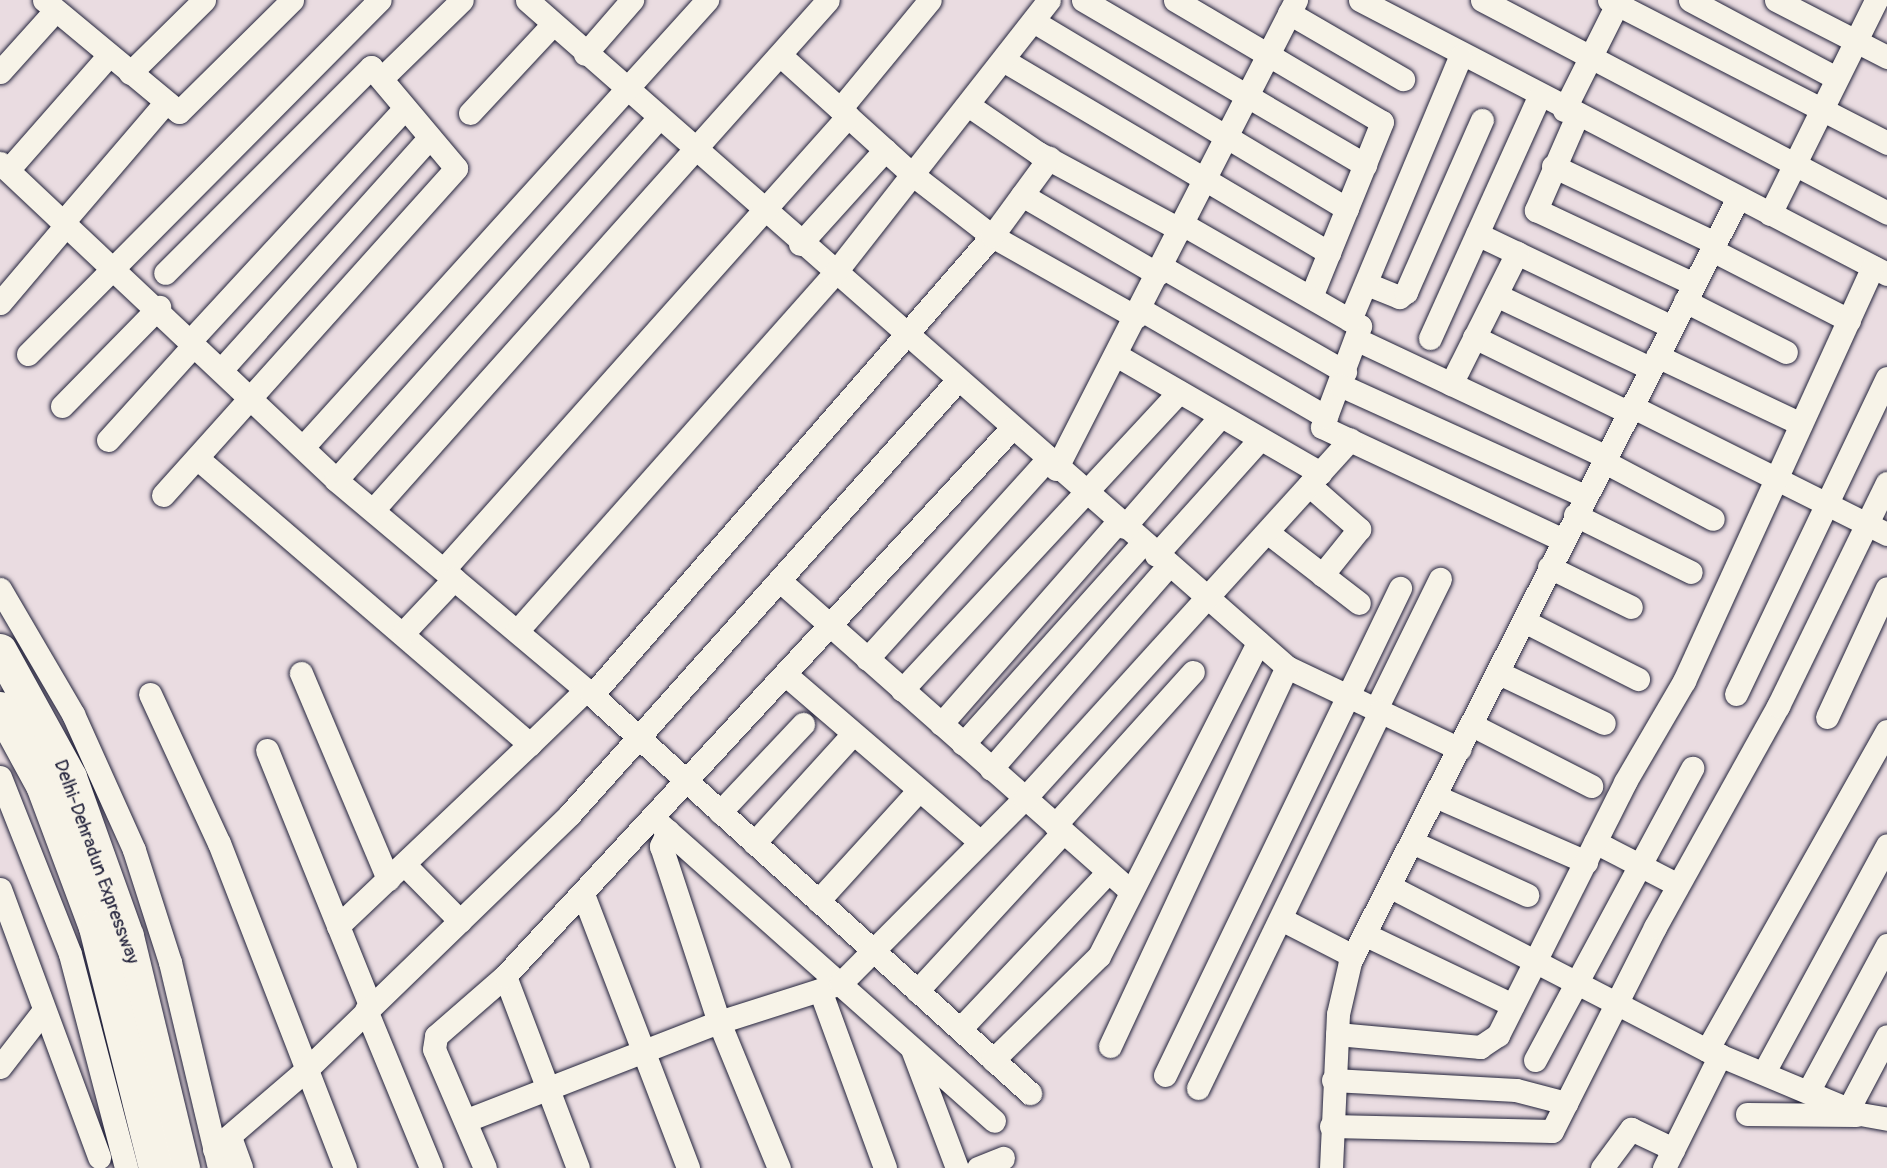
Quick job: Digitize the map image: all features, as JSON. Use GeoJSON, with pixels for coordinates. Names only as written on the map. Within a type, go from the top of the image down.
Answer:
{"type":"FeatureCollection","features":[{"type":"Feature","properties":{"kind":"highway","name":"Delhi-Dehradun Expressway"},"geometry":{"type":"LineString","coordinates":[[0,650],[70,777],[127,936],[183,1168]]}},
{"type":"Feature","properties":{"kind":"highway","name":"Delhi-Dehradun Expressway"},"geometry":{"type":"LineString","coordinates":[[0,708],[41,785],[95,927],[155,1168]]}},
{"type":"Feature","properties":{"kind":"street"},"geometry":{"type":"LineString","coordinates":[[130,73],[204,0]]}},
{"type":"Feature","properties":{"kind":"street"},"geometry":{"type":"LineString","coordinates":[[0,72],[50,5],[165,103],[181,111],[292,0]]}},
{"type":"Feature","properties":{"kind":"street"},"geometry":{"type":"LineString","coordinates":[[28,354],[113,265],[379,0]]}},
{"type":"Feature","properties":{"kind":"street"},"geometry":{"type":"LineString","coordinates":[[383,77],[462,0]]}},
{"type":"Feature","properties":{"kind":"street"},"geometry":{"type":"LineString","coordinates":[[527,0],[552,25],[1051,465],[1287,667],[1460,749]]}},
{"type":"Feature","properties":{"kind":"street"},"geometry":{"type":"LineString","coordinates":[[585,54],[632,0]]}},
{"type":"Feature","properties":{"kind":"street"},"geometry":{"type":"LineString","coordinates":[[303,447],[622,87],[707,0]]}},
{"type":"Feature","properties":{"kind":"street"},"geometry":{"type":"LineString","coordinates":[[373,510],[828,0]]}},
{"type":"Feature","properties":{"kind":"street"},"geometry":{"type":"LineString","coordinates":[[404,632],[449,574],[764,212],[930,0]]}},
{"type":"Feature","properties":{"kind":"street"},"geometry":{"type":"LineString","coordinates":[[517,631],[834,274],[1049,0]]}},
{"type":"Feature","properties":{"kind":"street"},"geometry":{"type":"LineString","coordinates":[[1083,0],[1366,165]]}},
{"type":"Feature","properties":{"kind":"street"},"geometry":{"type":"LineString","coordinates":[[1175,0],[1380,120],[1366,165],[1311,297]]}},
{"type":"Feature","properties":{"kind":"street"},"geometry":{"type":"LineString","coordinates":[[1337,1034],[1487,1046],[1513,1005],[1591,852],[1685,681],[1849,320],[1880,270],[1460,57],[1360,0]]}},
{"type":"Feature","properties":{"kind":"street"},"geometry":{"type":"LineString","coordinates":[[1482,0],[1887,213]]}},
{"type":"Feature","properties":{"kind":"street"},"geometry":{"type":"LineString","coordinates":[[1690,0],[1836,78]]}},
{"type":"Feature","properties":{"kind":"street"},"geometry":{"type":"LineString","coordinates":[[1776,0],[1887,57]]}},
{"type":"Feature","properties":{"kind":"street"},"geometry":{"type":"LineString","coordinates":[[1770,215],[1854,41],[1877,0],[1887,5]]}},
{"type":"Feature","properties":{"kind":"street"},"geometry":{"type":"LineString","coordinates":[[1786,352],[1690,293],[1536,210],[1591,56],[1615,1],[1887,142]]}},
{"type":"Feature","properties":{"kind":"street"},"geometry":{"type":"LineString","coordinates":[[867,659],[1051,465],[1116,355],[1183,228],[1292,6],[1403,79]]}},
{"type":"Feature","properties":{"kind":"street"},"geometry":{"type":"LineString","coordinates":[[1033,21],[1347,209]]}},
{"type":"Feature","properties":{"kind":"street"},"geometry":{"type":"LineString","coordinates":[[470,113],[552,25]]}},
{"type":"Feature","properties":{"kind":"street"},"geometry":{"type":"LineString","coordinates":[[109,55],[5,173],[65,222],[159,307],[191,343],[336,480],[589,692],[1030,1093]]}},
{"type":"Feature","properties":{"kind":"street"},"geometry":{"type":"LineString","coordinates":[[780,55],[913,175],[992,236],[1326,417]]}},
{"type":"Feature","properties":{"kind":"street"},"geometry":{"type":"LineString","coordinates":[[1460,57],[1367,284],[1342,378],[1322,427],[1563,540]]}},
{"type":"Feature","properties":{"kind":"street"},"geometry":{"type":"LineString","coordinates":[[1003,60],[1205,183],[1329,253]]}},
{"type":"Feature","properties":{"kind":"street"},"geometry":{"type":"LineString","coordinates":[[163,495],[454,174],[454,165],[429,138],[383,77],[371,67],[165,273]]}},
{"type":"Feature","properties":{"kind":"street"},"geometry":{"type":"LineString","coordinates":[[1430,338],[1539,97]]}},
{"type":"Feature","properties":{"kind":"street"},"geometry":{"type":"LineString","coordinates":[[0,303],[165,103]]}},
{"type":"Feature","properties":{"kind":"street"},"geometry":{"type":"LineString","coordinates":[[968,105],[1049,158],[1311,297],[1354,330],[1451,384],[1604,459],[1713,519]]}},
{"type":"Feature","properties":{"kind":"street"},"geometry":{"type":"LineString","coordinates":[[108,440],[191,343],[405,108]]}},
{"type":"Feature","properties":{"kind":"street"},"geometry":{"type":"LineString","coordinates":[[336,480],[658,118]]}},
{"type":"Feature","properties":{"kind":"street"},"geometry":{"type":"LineString","coordinates":[[1367,284],[1399,297],[1406,292],[1482,120]]}},
{"type":"Feature","properties":{"kind":"street"},"geometry":{"type":"LineString","coordinates":[[221,370],[429,138]]}},
{"type":"Feature","properties":{"kind":"street"},"geometry":{"type":"LineString","coordinates":[[800,244],[885,150]]}},
{"type":"Feature","properties":{"kind":"street"},"geometry":{"type":"LineString","coordinates":[[338,926],[530,744],[589,692],[906,336],[992,236],[1049,158]]}},
{"type":"Feature","properties":{"kind":"street"},"geometry":{"type":"LineString","coordinates":[[1553,166],[1714,246],[1849,320]]}},
{"type":"Feature","properties":{"kind":"street"},"geometry":{"type":"LineString","coordinates":[[1022,195],[1160,270],[1342,378],[1580,505],[1690,572]]}},
{"type":"Feature","properties":{"kind":"street"},"geometry":{"type":"LineString","coordinates":[[1331,1168],[1337,1034],[1353,956],[1738,198]]}},
{"type":"Feature","properties":{"kind":"street"},"geometry":{"type":"LineString","coordinates":[[1477,234],[1672,327]]}},
{"type":"Feature","properties":{"kind":"street"},"geometry":{"type":"LineString","coordinates":[[1451,384],[1517,253]]}},
{"type":"Feature","properties":{"kind":"street"},"geometry":{"type":"LineString","coordinates":[[1496,295],[1801,425]]}},
{"type":"Feature","properties":{"kind":"street"},"geometry":{"type":"LineString","coordinates":[[62,406],[159,307]]}},
{"type":"Feature","properties":{"kind":"street"},"geometry":{"type":"LineString","coordinates":[[1475,337],[1877,529]]}},
{"type":"Feature","properties":{"kind":"street"},"geometry":{"type":"LineString","coordinates":[[1116,355],[1260,439],[1315,479],[1359,529],[1322,575]]}},
{"type":"Feature","properties":{"kind":"street"},"geometry":{"type":"LineString","coordinates":[[1736,694],[1829,505],[1887,378]]}},
{"type":"Feature","properties":{"kind":"street"},"geometry":{"type":"LineString","coordinates":[[221,1152],[460,921],[638,738],[957,381]]}},
{"type":"Feature","properties":{"kind":"street"},"geometry":{"type":"LineString","coordinates":[[902,690],[1179,392]]}},
{"type":"Feature","properties":{"kind":"street"},"geometry":{"type":"LineString","coordinates":[[941,724],[1221,416]]}},
{"type":"Feature","properties":{"kind":"street"},"geometry":{"type":"LineString","coordinates":[[485,1168],[433,1042],[506,976],[583,894],[660,824],[686,782],[1011,429]]}},
{"type":"Feature","properties":{"kind":"street"},"geometry":{"type":"LineString","coordinates":[[963,744],[1156,554],[1260,439]]}},
{"type":"Feature","properties":{"kind":"street"},"geometry":{"type":"LineString","coordinates":[[467,1121],[548,1085],[719,1022],[830,987],[872,950],[977,839],[1025,798],[1350,440]]}},
{"type":"Feature","properties":{"kind":"street"},"geometry":{"type":"LineString","coordinates":[[197,458],[404,632],[530,744]]}},
{"type":"Feature","properties":{"kind":"street"},"geometry":{"type":"LineString","coordinates":[[1331,1126],[1544,1136],[1566,1102],[1678,885],[1877,529],[1887,483]]}},
{"type":"Feature","properties":{"kind":"street"},"geometry":{"type":"LineString","coordinates":[[1266,532],[1359,603]]}},
{"type":"Feature","properties":{"kind":"street"},"geometry":{"type":"LineString","coordinates":[[992,769],[1156,554]]}},
{"type":"Feature","properties":{"kind":"street"},"geometry":{"type":"LineString","coordinates":[[1549,567],[1631,607]]}},
{"type":"Feature","properties":{"kind":"street"},"geometry":{"type":"LineString","coordinates":[[1198,1088],[1440,579]]}},
{"type":"Feature","properties":{"kind":"street"},"geometry":{"type":"LineString","coordinates":[[779,580],[1130,891]]}},
{"type":"Feature","properties":{"kind":"street"},"geometry":{"type":"LineString","coordinates":[[1165,1075],[1400,588]]}},
{"type":"Feature","properties":{"kind":"street"},"geometry":{"type":"LineString","coordinates":[[1827,718],[1887,588]]}},
{"type":"Feature","properties":{"kind":"street"},"geometry":{"type":"LineString","coordinates":[[0,589],[73,714],[134,850],[170,962],[221,1152],[241,1168]]}},
{"type":"Feature","properties":{"kind":"street"},"geometry":{"type":"LineString","coordinates":[[1524,621],[1638,678]]}},
{"type":"Feature","properties":{"kind":"street"},"geometry":{"type":"LineString","coordinates":[[993,1060],[1093,965],[1258,642]]}},
{"type":"Feature","properties":{"kind":"street"},"geometry":{"type":"LineString","coordinates":[[1110,1046],[1287,667]]}},
{"type":"Feature","properties":{"kind":"street"},"geometry":{"type":"LineString","coordinates":[[917,991],[1193,672]]}},
{"type":"Feature","properties":{"kind":"street"},"geometry":{"type":"LineString","coordinates":[[301,673],[396,872],[460,921]]}},
{"type":"Feature","properties":{"kind":"street"},"geometry":{"type":"LineString","coordinates":[[1499,673],[1604,723]]}},
{"type":"Feature","properties":{"kind":"street"},"geometry":{"type":"LineString","coordinates":[[786,675],[977,839]]}},
{"type":"Feature","properties":{"kind":"street"},"geometry":{"type":"LineString","coordinates":[[150,694],[219,843],[345,1168]]}},
{"type":"Feature","properties":{"kind":"street"},"geometry":{"type":"LineString","coordinates":[[720,812],[803,724]]}},
{"type":"Feature","properties":{"kind":"street"},"geometry":{"type":"LineString","coordinates":[[1472,725],[1591,786]]}},
{"type":"Feature","properties":{"kind":"street"},"geometry":{"type":"LineString","coordinates":[[1602,1168],[1631,1129],[1669,1159],[1713,1052],[1887,731]]}},
{"type":"Feature","properties":{"kind":"street"},"geometry":{"type":"LineString","coordinates":[[754,843],[853,734]]}},
{"type":"Feature","properties":{"kind":"street"},"geometry":{"type":"LineString","coordinates":[[267,750],[431,1168]]}},
{"type":"Feature","properties":{"kind":"street"},"geometry":{"type":"LineString","coordinates":[[1535,1060],[1692,768]]}},
{"type":"Feature","properties":{"kind":"street"},"geometry":{"type":"LineString","coordinates":[[0,777],[70,954],[123,1158],[90,1162],[44,1010],[6,930],[0,888]]}},
{"type":"Feature","properties":{"kind":"street"},"geometry":{"type":"LineString","coordinates":[[818,901],[918,791]]}},
{"type":"Feature","properties":{"kind":"street"},"geometry":{"type":"LineString","coordinates":[[1435,796],[1591,852],[1640,865],[1678,885]]}},
{"type":"Feature","properties":{"kind":"street"},"geometry":{"type":"LineString","coordinates":[[660,824],[830,987],[911,1046],[993,1121]]}},
{"type":"Feature","properties":{"kind":"street"},"geometry":{"type":"LineString","coordinates":[[660,824],[662,846],[719,1022],[779,1168]]}},
{"type":"Feature","properties":{"kind":"street"},"geometry":{"type":"LineString","coordinates":[[1412,842],[1527,895]]}},
{"type":"Feature","properties":{"kind":"street"},"geometry":{"type":"LineString","coordinates":[[1764,1072],[1887,845]]}},
{"type":"Feature","properties":{"kind":"street"},"geometry":{"type":"LineString","coordinates":[[960,1029],[1108,872]]}},
{"type":"Feature","properties":{"kind":"street"},"geometry":{"type":"LineString","coordinates":[[1389,886],[1713,1052],[1854,1111],[1887,1119]]}},
{"type":"Feature","properties":{"kind":"street"},"geometry":{"type":"LineString","coordinates":[[583,894],[688,1168]]}},
{"type":"Feature","properties":{"kind":"street"},"geometry":{"type":"LineString","coordinates":[[1280,919],[1353,956]]}},
{"type":"Feature","properties":{"kind":"street"},"geometry":{"type":"LineString","coordinates":[[1364,934],[1513,1005]]}},
{"type":"Feature","properties":{"kind":"street"},"geometry":{"type":"LineString","coordinates":[[1809,1090],[1887,944]]}},
{"type":"Feature","properties":{"kind":"street"},"geometry":{"type":"LineString","coordinates":[[506,976],[578,1168]]}},
{"type":"Feature","properties":{"kind":"street"},"geometry":{"type":"LineString","coordinates":[[830,987],[885,1168]]}},
{"type":"Feature","properties":{"kind":"street"},"geometry":{"type":"LineString","coordinates":[[0,1068],[44,1010]]}},
{"type":"Feature","properties":{"kind":"street"},"geometry":{"type":"LineString","coordinates":[[1854,1111],[1887,1036]]}},
{"type":"Feature","properties":{"kind":"street"},"geometry":{"type":"LineString","coordinates":[[911,1046],[957,1168]]}},
{"type":"Feature","properties":{"kind":"street"},"geometry":{"type":"LineString","coordinates":[[1333,1080],[1516,1090],[1566,1102]]}},
{"type":"Feature","properties":{"kind":"street"},"geometry":{"type":"LineString","coordinates":[[1747,1114],[1854,1111]]}}]}
